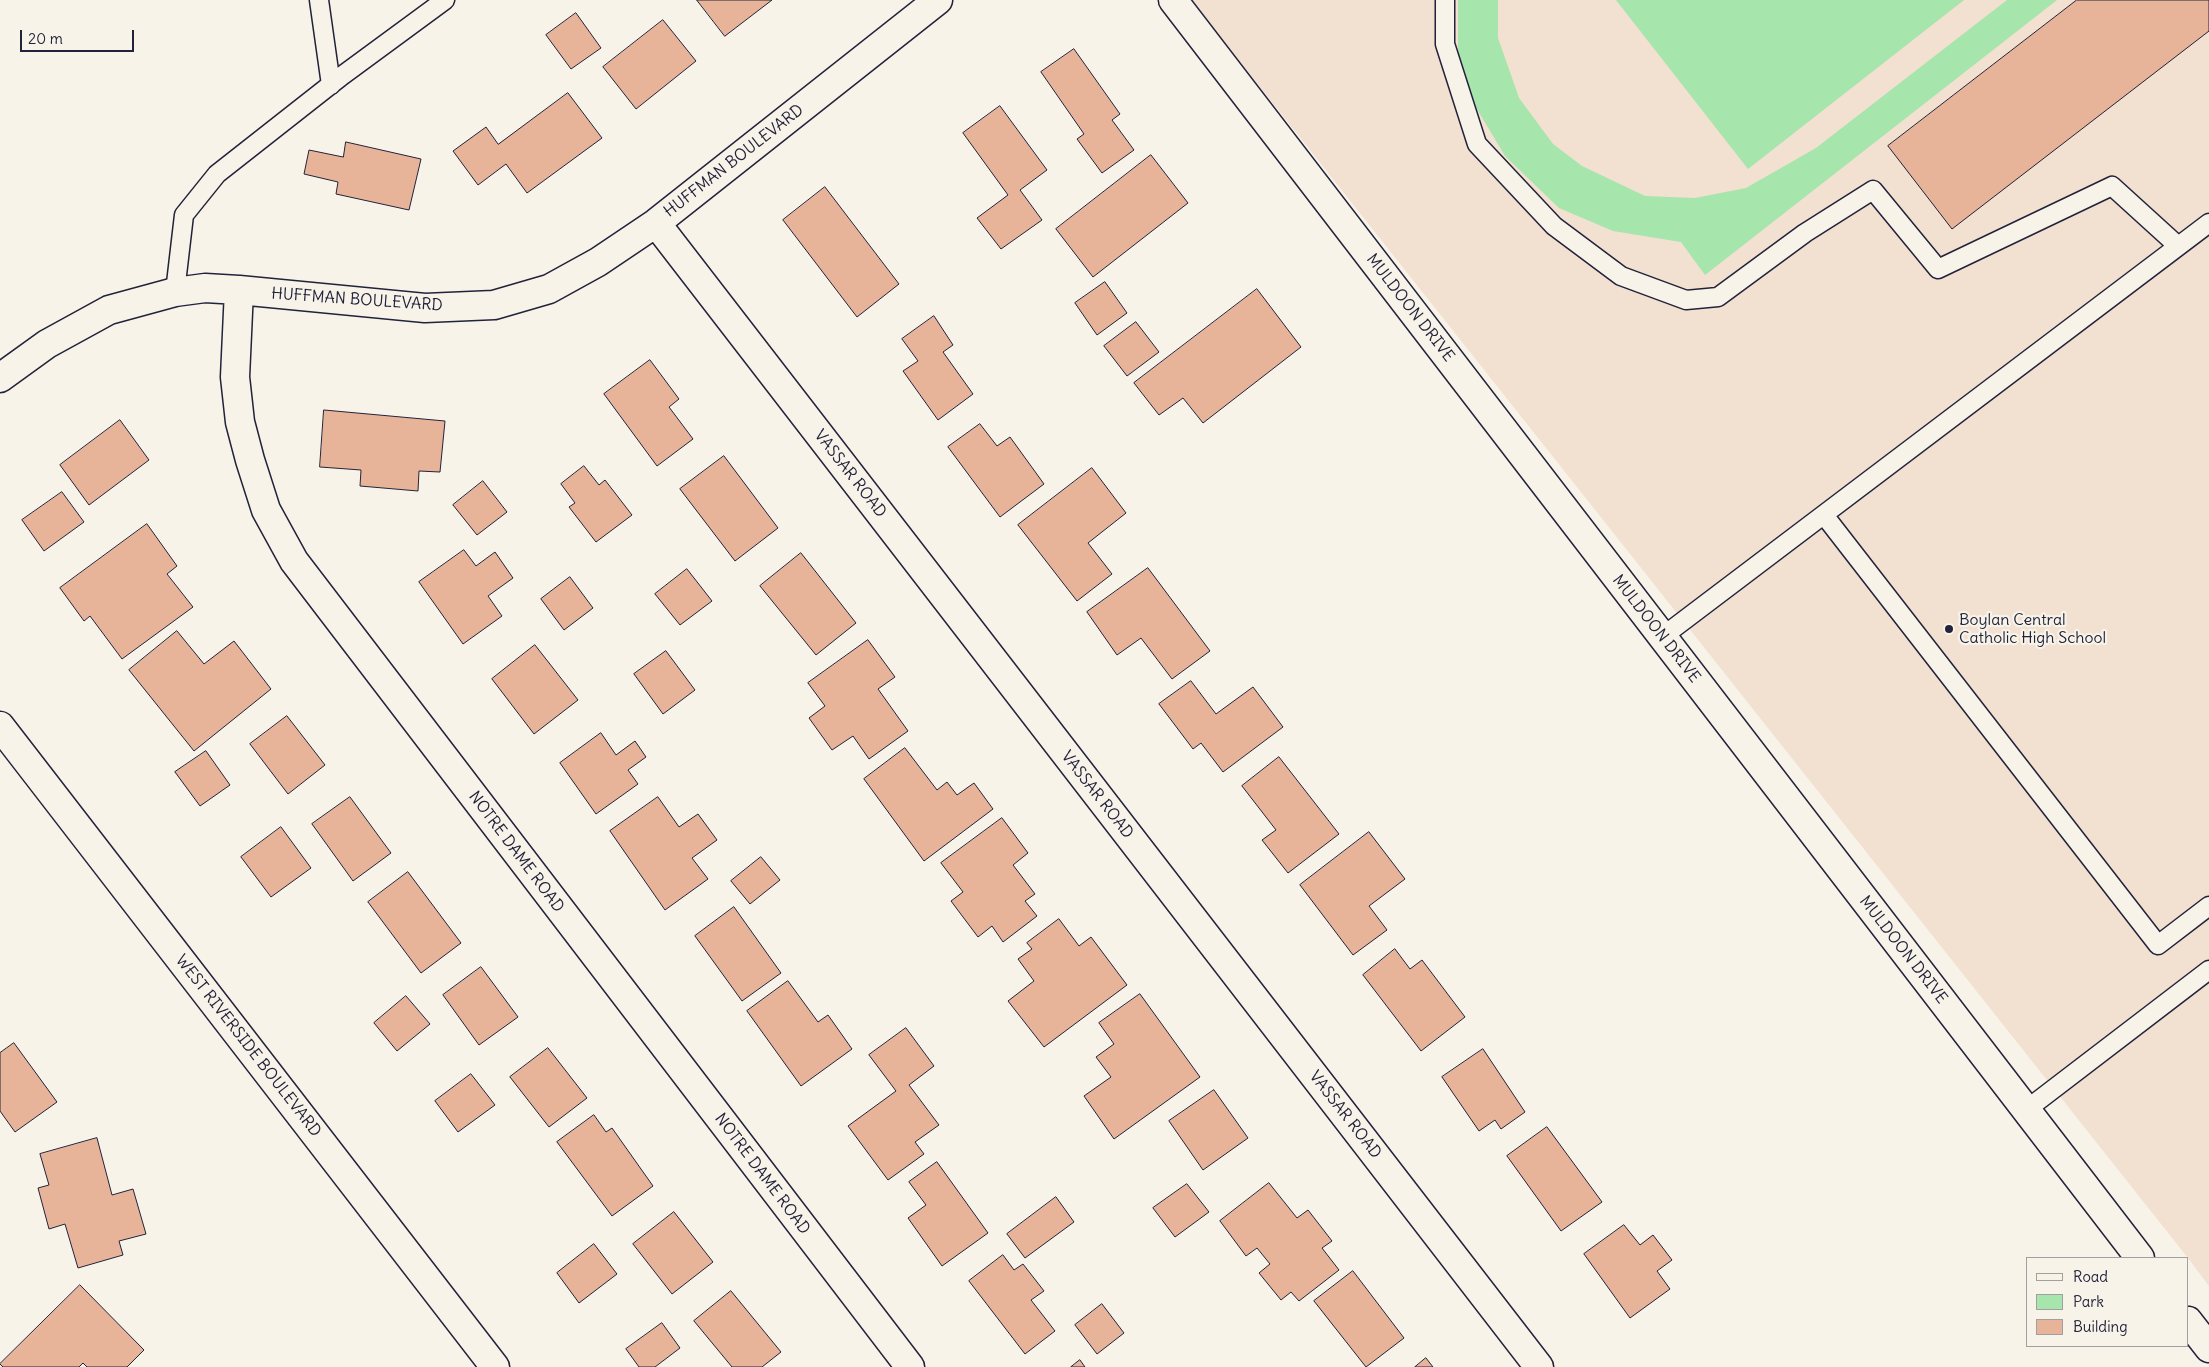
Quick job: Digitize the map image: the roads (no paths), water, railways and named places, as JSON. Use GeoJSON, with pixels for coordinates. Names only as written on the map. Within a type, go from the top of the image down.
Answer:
{"type":"FeatureCollection","features":[{"type":"Feature","properties":{"kind":"street","name":"HUFFMAN BOULEVARD"},"geometry":{"type":"LineString","coordinates":[[0,378],[47,344],[108,310],[175,292],[205,288],[239,290],[425,308],[494,305],[549,289],[598,262],[656,223],[938,0]]}},
{"type":"Feature","properties":{"kind":"street","name":"MULDOON DRIVE"},"geometry":{"type":"LineString","coordinates":[[1173,0],[2139,1257]]}},
{"type":"Feature","properties":{"kind":"street","name":"VASSAR ROAD"},"geometry":{"type":"LineString","coordinates":[[656,223],[1539,1367]]}},
{"type":"Feature","properties":{"kind":"street","name":"NOTRE DAME ROAD"},"geometry":{"type":"LineString","coordinates":[[239,290],[235,377],[240,422],[266,510],[294,561],[910,1367]]}},
{"type":"Feature","properties":{"kind":"street","name":"WEST RIVERSIDE BOULEVARD"},"geometry":{"type":"LineString","coordinates":[[0,726],[495,1367]]}},
{"type":"Feature","properties":{"kind":"street"},"geometry":{"type":"LineString","coordinates":[[2189,1322],[2209,1348]]}},
{"type":"Feature","properties":{"kind":"lane"},"geometry":{"type":"LineString","coordinates":[[319,0],[331,85]]}},
{"type":"Feature","properties":{"kind":"lane"},"geometry":{"type":"LineString","coordinates":[[175,292],[184,215],[217,174],[331,85],[445,0]]}},
{"type":"Feature","properties":{"kind":"lane"},"geometry":{"type":"LineString","coordinates":[[1444,0],[1445,44],[1478,144],[1554,226],[1621,276],[1686,300],[1718,297],[1805,233],[1873,190],[1938,269],[2112,186],[2178,246]]}},
{"type":"Feature","properties":{"kind":"lane"},"geometry":{"type":"LineString","coordinates":[[1662,637],[2209,223]]}},
{"type":"Feature","properties":{"kind":"lane"},"geometry":{"type":"LineString","coordinates":[[1824,515],[2158,945],[2209,906]]}},
{"type":"Feature","properties":{"kind":"lane"},"geometry":{"type":"LineString","coordinates":[[2026,1110],[2209,970]]}},
{"type":"Feature","properties":{"kind":"place","name":"Boylan Central Catholic High School"},"geometry":{"type":"Point","coordinates":[1949,629]}}]}
